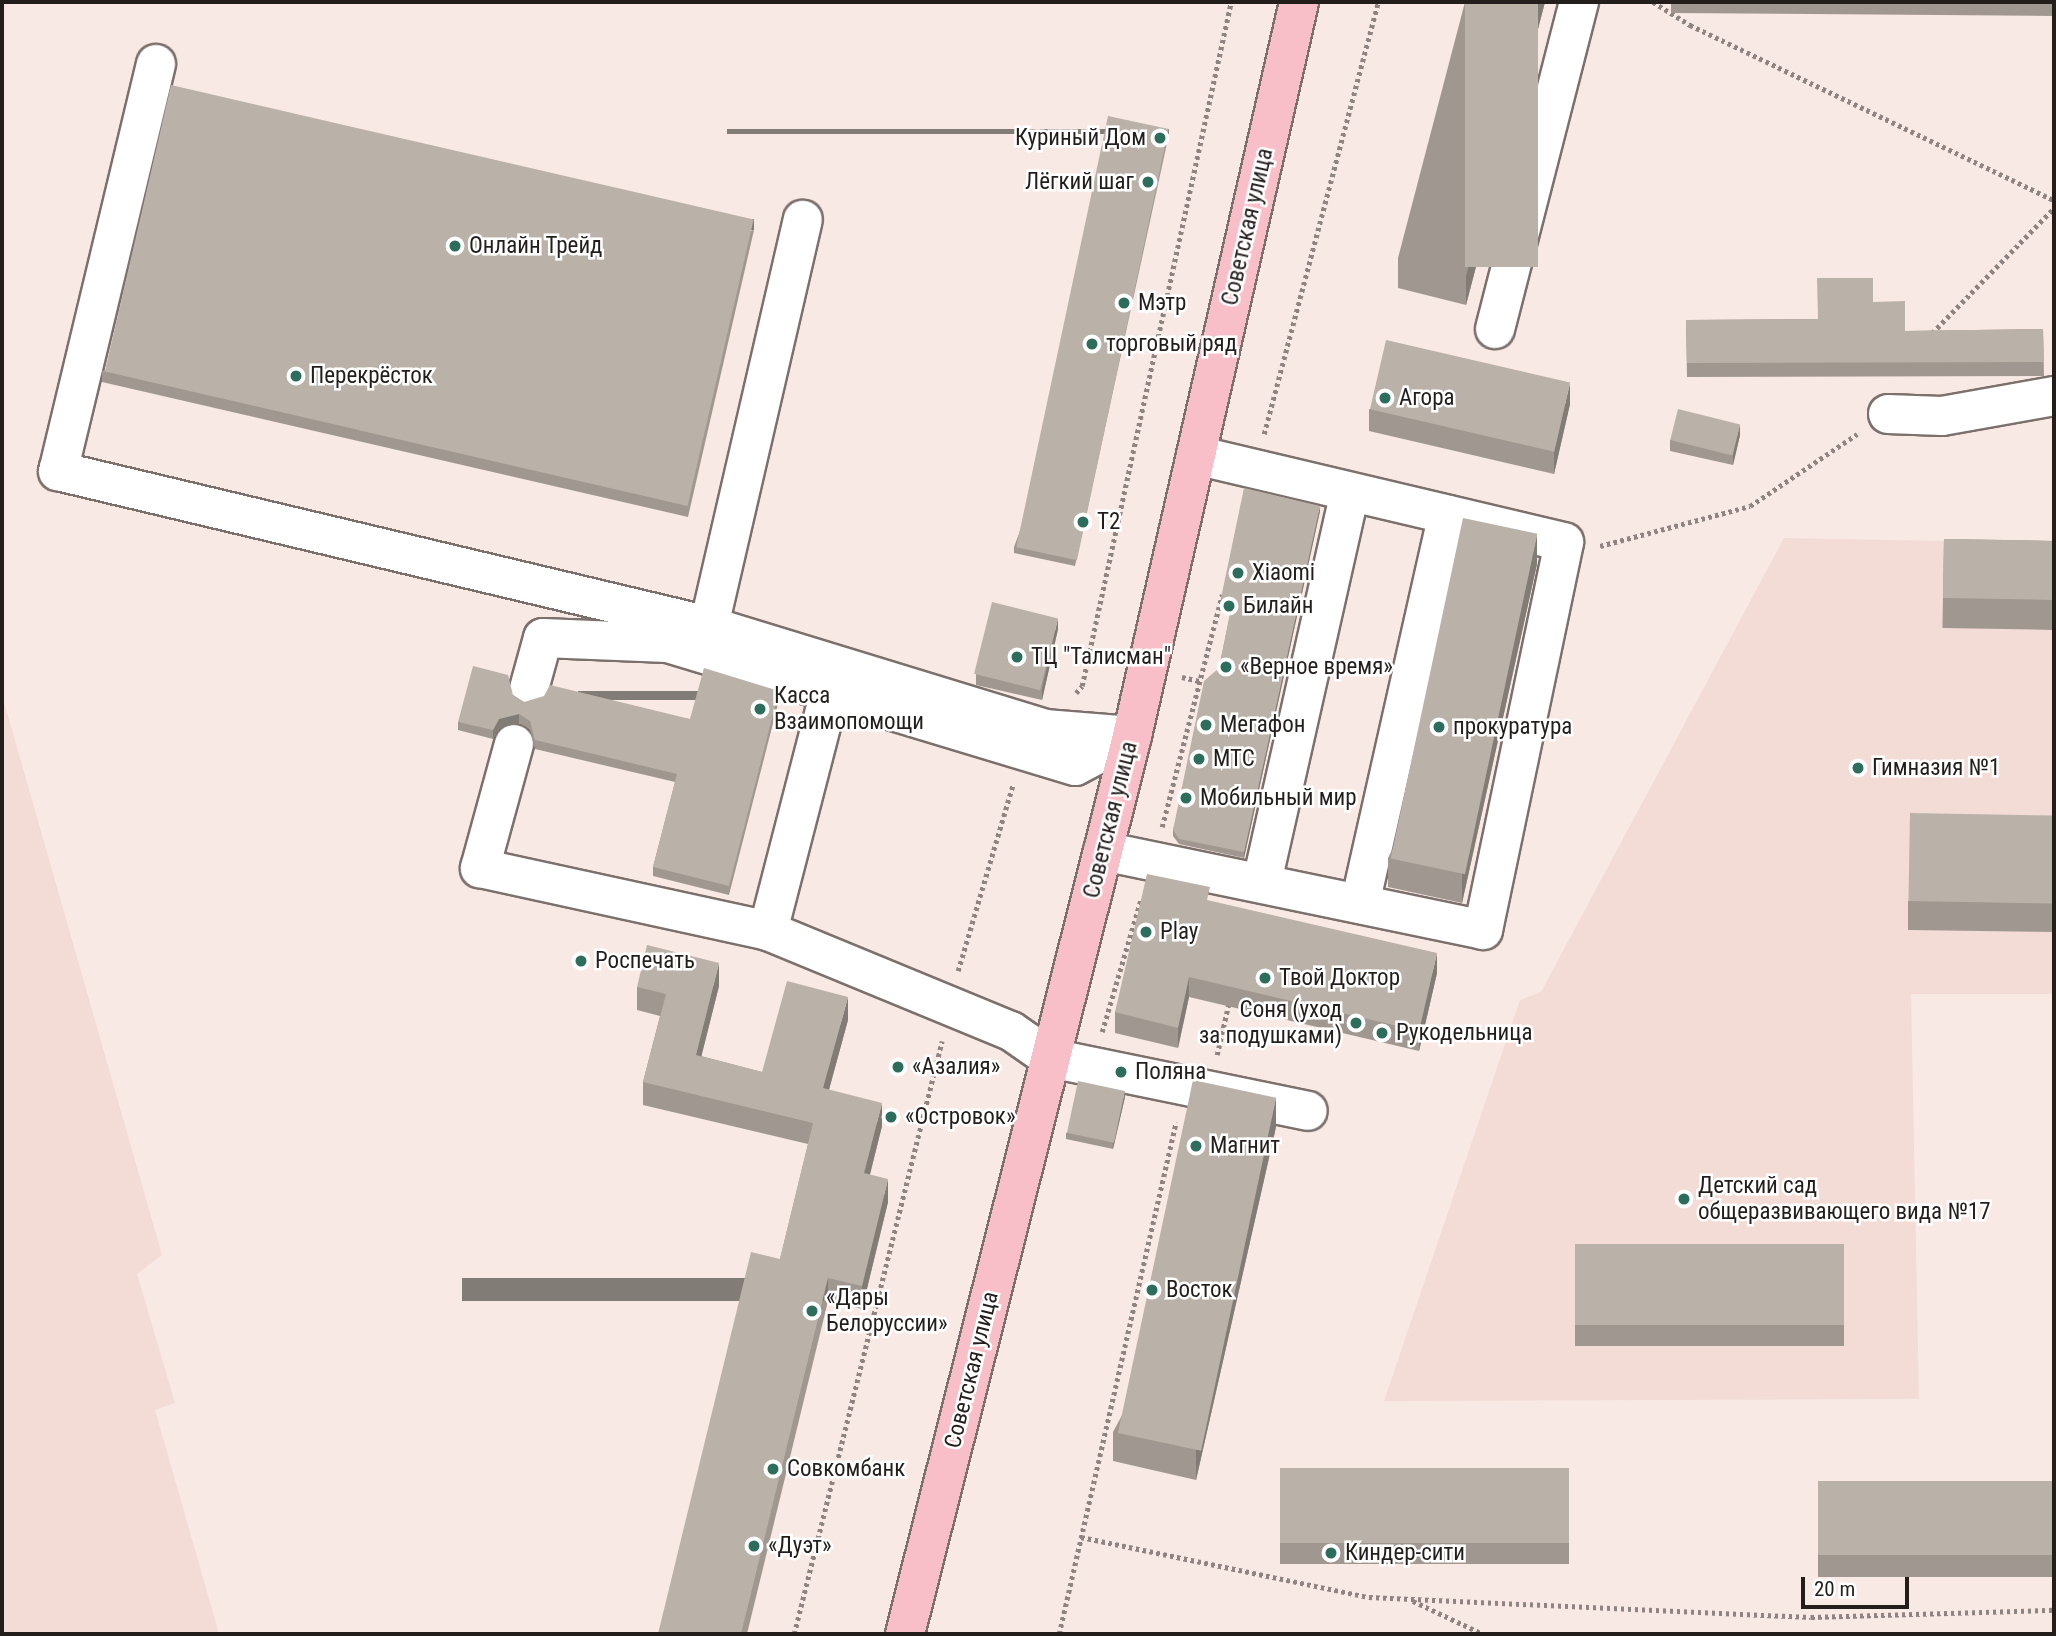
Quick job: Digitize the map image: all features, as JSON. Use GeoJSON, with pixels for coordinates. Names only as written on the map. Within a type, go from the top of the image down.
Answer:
{"type":"FeatureCollection","features":[{"type":"Feature","properties":{"kind":"main road","name":"Советская улица"},"geometry":{"type":"LineString","coordinates":[[905,1634],[1132,736],[1299,2]]}},
{"type":"Feature","properties":{"kind":"lane"},"geometry":{"type":"LineString","coordinates":[[1495,329],[1579,2]]}},
{"type":"Feature","properties":{"kind":"lane"},"geometry":{"type":"LineString","coordinates":[[156,64],[58,471],[709,626],[1033,741],[1075,766],[1132,736]]}},
{"type":"Feature","properties":{"kind":"lane"},"geometry":{"type":"LineString","coordinates":[[709,626],[803,220]]}},
{"type":"Feature","properties":{"kind":"lane"},"geometry":{"type":"LineString","coordinates":[[1888,414],[1942,416],[2054,396]]}},
{"type":"Feature","properties":{"kind":"lane"},"geometry":{"type":"LineString","coordinates":[[1103,851],[1482,930],[1564,542],[1196,455]]}},
{"type":"Feature","properties":{"kind":"lane"},"geometry":{"type":"LineString","coordinates":[[1262,882],[1350,493]]}},
{"type":"Feature","properties":{"kind":"lane"},"geometry":{"type":"LineString","coordinates":[[1360,904],[1448,515]]}},
{"type":"Feature","properties":{"kind":"lane"},"geometry":{"type":"LineString","coordinates":[[529,689],[543,638],[667,643],[829,695],[1033,741]]}},
{"type":"Feature","properties":{"kind":"lane"},"geometry":{"type":"LineString","coordinates":[[768,932],[829,695]]}},
{"type":"Feature","properties":{"kind":"lane"},"geometry":{"type":"LineString","coordinates":[[514,744],[480,869],[768,932],[1011,1031],[1051,1058],[1308,1111]]}},
{"type":"Feature","properties":{"kind":"path"},"geometry":{"type":"LineString","coordinates":[[794,1634],[948,1005],[1033,741],[1082,686],[1231,2]]}},
{"type":"Feature","properties":{"kind":"path"},"geometry":{"type":"LineString","coordinates":[[1255,469],[1378,2]]}},
{"type":"Feature","properties":{"kind":"path"},"geometry":{"type":"LineString","coordinates":[[1653,2],[1690,25],[2054,200]]}},
{"type":"Feature","properties":{"kind":"path"},"geometry":{"type":"LineString","coordinates":[[1930,334],[2054,208]]}},
{"type":"Feature","properties":{"kind":"path"},"geometry":{"type":"LineString","coordinates":[[1564,542],[1607,546],[1750,506],[1888,414]]}},
{"type":"Feature","properties":{"kind":"path"},"geometry":{"type":"LineString","coordinates":[[1092,1066],[1153,861],[1224,588]]}},
{"type":"Feature","properties":{"kind":"path"},"geometry":{"type":"LineString","coordinates":[[1059,1634],[1081,1536],[1197,1087],[1229,998]]}},
{"type":"Feature","properties":{"kind":"path"},"geometry":{"type":"LineString","coordinates":[[1081,1536],[1369,1597],[1811,1617],[2054,1609]]}},
{"type":"Feature","properties":{"kind":"path"},"geometry":{"type":"LineString","coordinates":[[1409,1599],[1483,1634]]}},
{"type":"Feature","properties":{"kind":"shaded area"},"geometry":{"type":"Polygon","coordinates":[[[1784,538],[2054,543],[2054,994],[1911,994],[1919,1399],[1384,1401],[1520,1000],[1541,992],[1784,538]]]}},
{"type":"Feature","properties":{"kind":"shaded area"},"geometry":{"type":"Polygon","coordinates":[[[2,695],[162,1255],[137,1274],[175,1403],[155,1410],[219,1634],[2,1634],[2,695]]]}},
{"type":"Feature","properties":{"kind":"building"},"geometry":{"type":"Polygon","coordinates":[[[1465,2],[1538,2],[1538,267],[1465,267],[1465,2]]]}},
{"type":"Feature","properties":{"kind":"building"},"geometry":{"type":"Polygon","coordinates":[[[171,85],[754,220],[688,506],[105,371],[171,85]]]}},
{"type":"Feature","properties":{"kind":"building","name":"торговый ряд"},"geometry":{"type":"Polygon","coordinates":[[[1108,116],[1169,129],[1077,560],[1016,547],[1108,116]]]}},
{"type":"Feature","properties":{"kind":"building"},"geometry":{"type":"Polygon","coordinates":[[[1817,278],[1873,278],[1873,302],[1905,301],[1905,331],[2043,329],[2044,362],[1687,363],[1686,320],[1818,319],[1817,278]]]}},
{"type":"Feature","properties":{"kind":"building"},"geometry":{"type":"Polygon","coordinates":[[[1386,340],[1570,383],[1554,452],[1370,409],[1386,340]]]}},
{"type":"Feature","properties":{"kind":"building"},"geometry":{"type":"Polygon","coordinates":[[[1678,409],[1740,424],[1732,456],[1670,440],[1678,409]]]}},
{"type":"Feature","properties":{"kind":"building"},"geometry":{"type":"Polygon","coordinates":[[[1244,488],[1320,506],[1244,852],[1179,839],[1173,830],[1204,681],[1219,668],[1231,610],[1221,598],[1244,488]]]}},
{"type":"Feature","properties":{"kind":"building"},"geometry":{"type":"Polygon","coordinates":[[[1463,518],[1537,534],[1465,874],[1391,858],[1463,518]]]}},
{"type":"Feature","properties":{"kind":"building"},"geometry":{"type":"Polygon","coordinates":[[[1944,539],[2054,541],[2053,600],[1943,598],[1944,539]]]}},
{"type":"Feature","properties":{"kind":"building","name":"ТЦ \"Талисман\""},"geometry":{"type":"Polygon","coordinates":[[[992,602],[1058,618],[1040,690],[974,674],[992,602]]]}},
{"type":"Feature","properties":{"kind":"building"},"geometry":{"type":"Polygon","coordinates":[[[473,666],[508,675],[513,695],[524,702],[544,696],[550,685],[690,719],[704,668],[779,691],[729,886],[653,867],[677,774],[535,740],[530,721],[519,714],[499,719],[493,730],[458,722],[473,666]]]}},
{"type":"Feature","properties":{"kind":"building"},"geometry":{"type":"Polygon","coordinates":[[[1910,813],[2054,816],[2052,903],[1908,901],[1910,813]]]}},
{"type":"Feature","properties":{"kind":"building"},"geometry":{"type":"Polygon","coordinates":[[[1147,874],[1210,887],[1207,900],[1437,953],[1419,1031],[1189,977],[1178,1028],[1115,1012],[1147,874]]]}},
{"type":"Feature","properties":{"kind":"building"},"geometry":{"type":"Polygon","coordinates":[[[647,945],[719,963],[696,1055],[762,1072],[787,981],[848,997],[823,1088],[882,1103],[864,1173],[888,1179],[862,1286],[828,1278],[741,1634],[658,1634],[751,1252],[780,1259],[813,1123],[643,1082],[666,994],[637,987],[647,945]]]}},
{"type":"Feature","properties":{"kind":"building"},"geometry":{"type":"Polygon","coordinates":[[[1193,1080],[1276,1098],[1201,1451],[1118,1433],[1193,1080]]]}},
{"type":"Feature","properties":{"kind":"building"},"geometry":{"type":"Polygon","coordinates":[[[1078,1081],[1125,1091],[1114,1143],[1067,1133],[1078,1081]]]}},
{"type":"Feature","properties":{"kind":"building"},"geometry":{"type":"Polygon","coordinates":[[[1575,1244],[1844,1244],[1844,1325],[1575,1325],[1575,1244]]]}},
{"type":"Feature","properties":{"kind":"building"},"geometry":{"type":"Polygon","coordinates":[[[1280,1468],[1569,1468],[1569,1543],[1280,1543],[1280,1468]]]}},
{"type":"Feature","properties":{"kind":"building"},"geometry":{"type":"Polygon","coordinates":[[[1818,1481],[2054,1481],[2054,1555],[1818,1555],[1818,1481]]]}},
{"type":"Feature","properties":{"kind":"place","name":"Куриный Дом"},"geometry":{"type":"Point","coordinates":[1160,138]}},
{"type":"Feature","properties":{"kind":"place","name":"Лёгкий шаг"},"geometry":{"type":"Point","coordinates":[1148,182]}},
{"type":"Feature","properties":{"kind":"place","name":"Онлайн Трейд"},"geometry":{"type":"Point","coordinates":[455,246]}},
{"type":"Feature","properties":{"kind":"place","name":"Мэтр"},"geometry":{"type":"Point","coordinates":[1124,303]}},
{"type":"Feature","properties":{"kind":"place","name":"торговый ряд"},"geometry":{"type":"Point","coordinates":[1092,344]}},
{"type":"Feature","properties":{"kind":"place","name":"Перекрёсток"},"geometry":{"type":"Point","coordinates":[296,376]}},
{"type":"Feature","properties":{"kind":"place","name":"Агора"},"geometry":{"type":"Point","coordinates":[1385,398]}},
{"type":"Feature","properties":{"kind":"place","name":"T2"},"geometry":{"type":"Point","coordinates":[1083,522]}},
{"type":"Feature","properties":{"kind":"place","name":"Xiaomi"},"geometry":{"type":"Point","coordinates":[1238,573]}},
{"type":"Feature","properties":{"kind":"place","name":"Билайн"},"geometry":{"type":"Point","coordinates":[1229,606]}},
{"type":"Feature","properties":{"kind":"place","name":"ТЦ \"Талисман\""},"geometry":{"type":"Point","coordinates":[1017,657]}},
{"type":"Feature","properties":{"kind":"place","name":"«Верное время»"},"geometry":{"type":"Point","coordinates":[1226,667]}},
{"type":"Feature","properties":{"kind":"place","name":"Касса Взаимопомощи"},"geometry":{"type":"Point","coordinates":[760,709]}},
{"type":"Feature","properties":{"kind":"place","name":"Мегафон"},"geometry":{"type":"Point","coordinates":[1206,725]}},
{"type":"Feature","properties":{"kind":"place","name":"прокуратура"},"geometry":{"type":"Point","coordinates":[1439,727]}},
{"type":"Feature","properties":{"kind":"place","name":"МТС"},"geometry":{"type":"Point","coordinates":[1199,759]}},
{"type":"Feature","properties":{"kind":"place","name":"Гимназия №1"},"geometry":{"type":"Point","coordinates":[1858,768]}},
{"type":"Feature","properties":{"kind":"place","name":"Мобильный мир"},"geometry":{"type":"Point","coordinates":[1186,798]}},
{"type":"Feature","properties":{"kind":"place","name":"Рlay"},"geometry":{"type":"Point","coordinates":[1146,932]}},
{"type":"Feature","properties":{"kind":"place","name":"Роспечать"},"geometry":{"type":"Point","coordinates":[581,961]}},
{"type":"Feature","properties":{"kind":"place","name":"Твой Доктор"},"geometry":{"type":"Point","coordinates":[1265,978]}},
{"type":"Feature","properties":{"kind":"place","name":"Соня (уход за подушками)"},"geometry":{"type":"Point","coordinates":[1356,1023]}},
{"type":"Feature","properties":{"kind":"place","name":"Рукодельница"},"geometry":{"type":"Point","coordinates":[1382,1033]}},
{"type":"Feature","properties":{"kind":"place","name":"«Азалия»"},"geometry":{"type":"Point","coordinates":[898,1067]}},
{"type":"Feature","properties":{"kind":"place","name":"Поляна"},"geometry":{"type":"Point","coordinates":[1121,1072]}},
{"type":"Feature","properties":{"kind":"place","name":"«Островок»"},"geometry":{"type":"Point","coordinates":[891,1117]}},
{"type":"Feature","properties":{"kind":"place","name":"Магнит"},"geometry":{"type":"Point","coordinates":[1196,1146]}},
{"type":"Feature","properties":{"kind":"place","name":"Детский сад общеразвивающего вида №17"},"geometry":{"type":"Point","coordinates":[1684,1199]}},
{"type":"Feature","properties":{"kind":"place","name":"Восток"},"geometry":{"type":"Point","coordinates":[1152,1290]}},
{"type":"Feature","properties":{"kind":"place","name":"«Дары Белоруссии»"},"geometry":{"type":"Point","coordinates":[812,1311]}},
{"type":"Feature","properties":{"kind":"place","name":"Совкомбанк"},"geometry":{"type":"Point","coordinates":[773,1469]}},
{"type":"Feature","properties":{"kind":"place","name":"«Дуэт»"},"geometry":{"type":"Point","coordinates":[754,1546]}},
{"type":"Feature","properties":{"kind":"place","name":"Киндер-сити"},"geometry":{"type":"Point","coordinates":[1331,1553]}}]}
